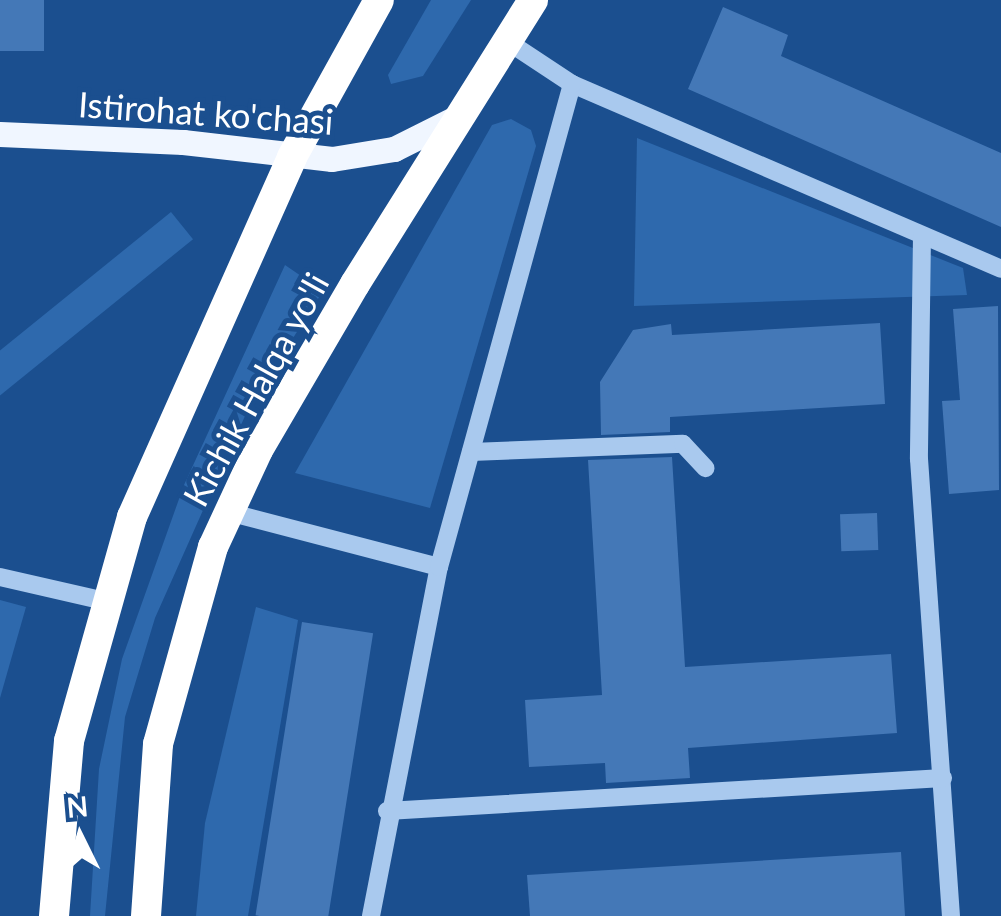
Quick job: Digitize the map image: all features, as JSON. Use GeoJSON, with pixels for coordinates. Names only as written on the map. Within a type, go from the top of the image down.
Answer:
{"type":"FeatureCollection","features":[{"type":"Feature","properties":{"kind":"highway","name":"Kichik Halqa yo'li"},"geometry":{"type":"LineString","coordinates":[[54,916],[69,742],[132,516],[292,157],[379,0]]}},
{"type":"Feature","properties":{"kind":"highway","name":"Kichik Halqa yo'li"},"geometry":{"type":"LineString","coordinates":[[146,916],[165,706],[228,512],[458,117],[533,0]]}},
{"type":"Feature","properties":{"kind":"main road","name":"Istirohat ko'chasi"},"geometry":{"type":"LineString","coordinates":[[0,134],[182,142],[292,157],[371,155],[418,140],[458,117]]}},
{"type":"Feature","properties":{"kind":"street"},"geometry":{"type":"LineString","coordinates":[[507,41],[572,84],[1001,269]]}},
{"type":"Feature","properties":{"kind":"street"},"geometry":{"type":"LineString","coordinates":[[370,916],[386,811],[440,566],[572,84]]}},
{"type":"Feature","properties":{"kind":"street"},"geometry":{"type":"LineString","coordinates":[[922,236],[919,459],[951,916]]}},
{"type":"Feature","properties":{"kind":"street"},"geometry":{"type":"LineString","coordinates":[[471,452],[684,444],[705,468]]}},
{"type":"Feature","properties":{"kind":"street"},"geometry":{"type":"LineString","coordinates":[[228,512],[440,566]]}},
{"type":"Feature","properties":{"kind":"street"},"geometry":{"type":"LineString","coordinates":[[0,577],[106,601]]}},
{"type":"Feature","properties":{"kind":"street"},"geometry":{"type":"LineString","coordinates":[[386,811],[943,778]]}},
{"type":"Feature","properties":{"kind":"shaded area"},"geometry":{"type":"Polygon","coordinates":[[[431,0],[471,0],[423,76],[391,84],[388,75],[431,0]]]}},
{"type":"Feature","properties":{"kind":"shaded area"},"geometry":{"type":"Polygon","coordinates":[[[511,119],[531,130],[536,146],[430,508],[295,473],[492,125],[511,119]]]}},
{"type":"Feature","properties":{"kind":"shaded area"},"geometry":{"type":"Polygon","coordinates":[[[637,138],[963,268],[967,295],[634,306],[637,138]]]}},
{"type":"Feature","properties":{"kind":"shaded area"},"geometry":{"type":"Polygon","coordinates":[[[171,212],[193,239],[0,396],[0,350],[171,212]]]}},
{"type":"Feature","properties":{"kind":"shaded area"},"geometry":{"type":"Polygon","coordinates":[[[285,265],[323,291],[249,407],[155,618],[125,717],[105,916],[90,916],[99,769],[122,659],[184,485],[285,265]]]}},
{"type":"Feature","properties":{"kind":"shaded area"},"geometry":{"type":"Polygon","coordinates":[[[0,600],[26,607],[0,698],[0,600]]]}},
{"type":"Feature","properties":{"kind":"shaded area"},"geometry":{"type":"Polygon","coordinates":[[[256,607],[298,620],[248,916],[196,916],[205,823],[256,607]]]}},
{"type":"Feature","properties":{"kind":"building"},"geometry":{"type":"Polygon","coordinates":[[[0,0],[44,0],[44,51],[0,51],[0,0]]]}},
{"type":"Feature","properties":{"kind":"building"},"geometry":{"type":"Polygon","coordinates":[[[723,7],[788,35],[781,56],[1001,153],[1001,227],[688,89],[723,7]]]}},
{"type":"Feature","properties":{"kind":"building"},"geometry":{"type":"Polygon","coordinates":[[[998,306],[999,490],[949,494],[942,401],[960,400],[953,309],[998,306]]]}},
{"type":"Feature","properties":{"kind":"building"},"geometry":{"type":"Polygon","coordinates":[[[880,323],[885,404],[670,417],[670,432],[601,435],[600,382],[633,330],[671,324],[672,335],[880,323]]]}},
{"type":"Feature","properties":{"kind":"building"},"geometry":{"type":"Polygon","coordinates":[[[672,457],[685,667],[891,654],[897,733],[688,748],[690,778],[606,783],[605,763],[529,767],[525,700],[602,695],[588,460],[672,457]]]}},
{"type":"Feature","properties":{"kind":"building"},"geometry":{"type":"Polygon","coordinates":[[[877,513],[878,550],[841,551],[840,514],[877,513]]]}},
{"type":"Feature","properties":{"kind":"building"},"geometry":{"type":"Polygon","coordinates":[[[302,622],[373,633],[328,916],[256,915],[302,622]]]}},
{"type":"Feature","properties":{"kind":"building"},"geometry":{"type":"Polygon","coordinates":[[[901,852],[905,916],[530,916],[527,875],[901,852]]]}}]}
